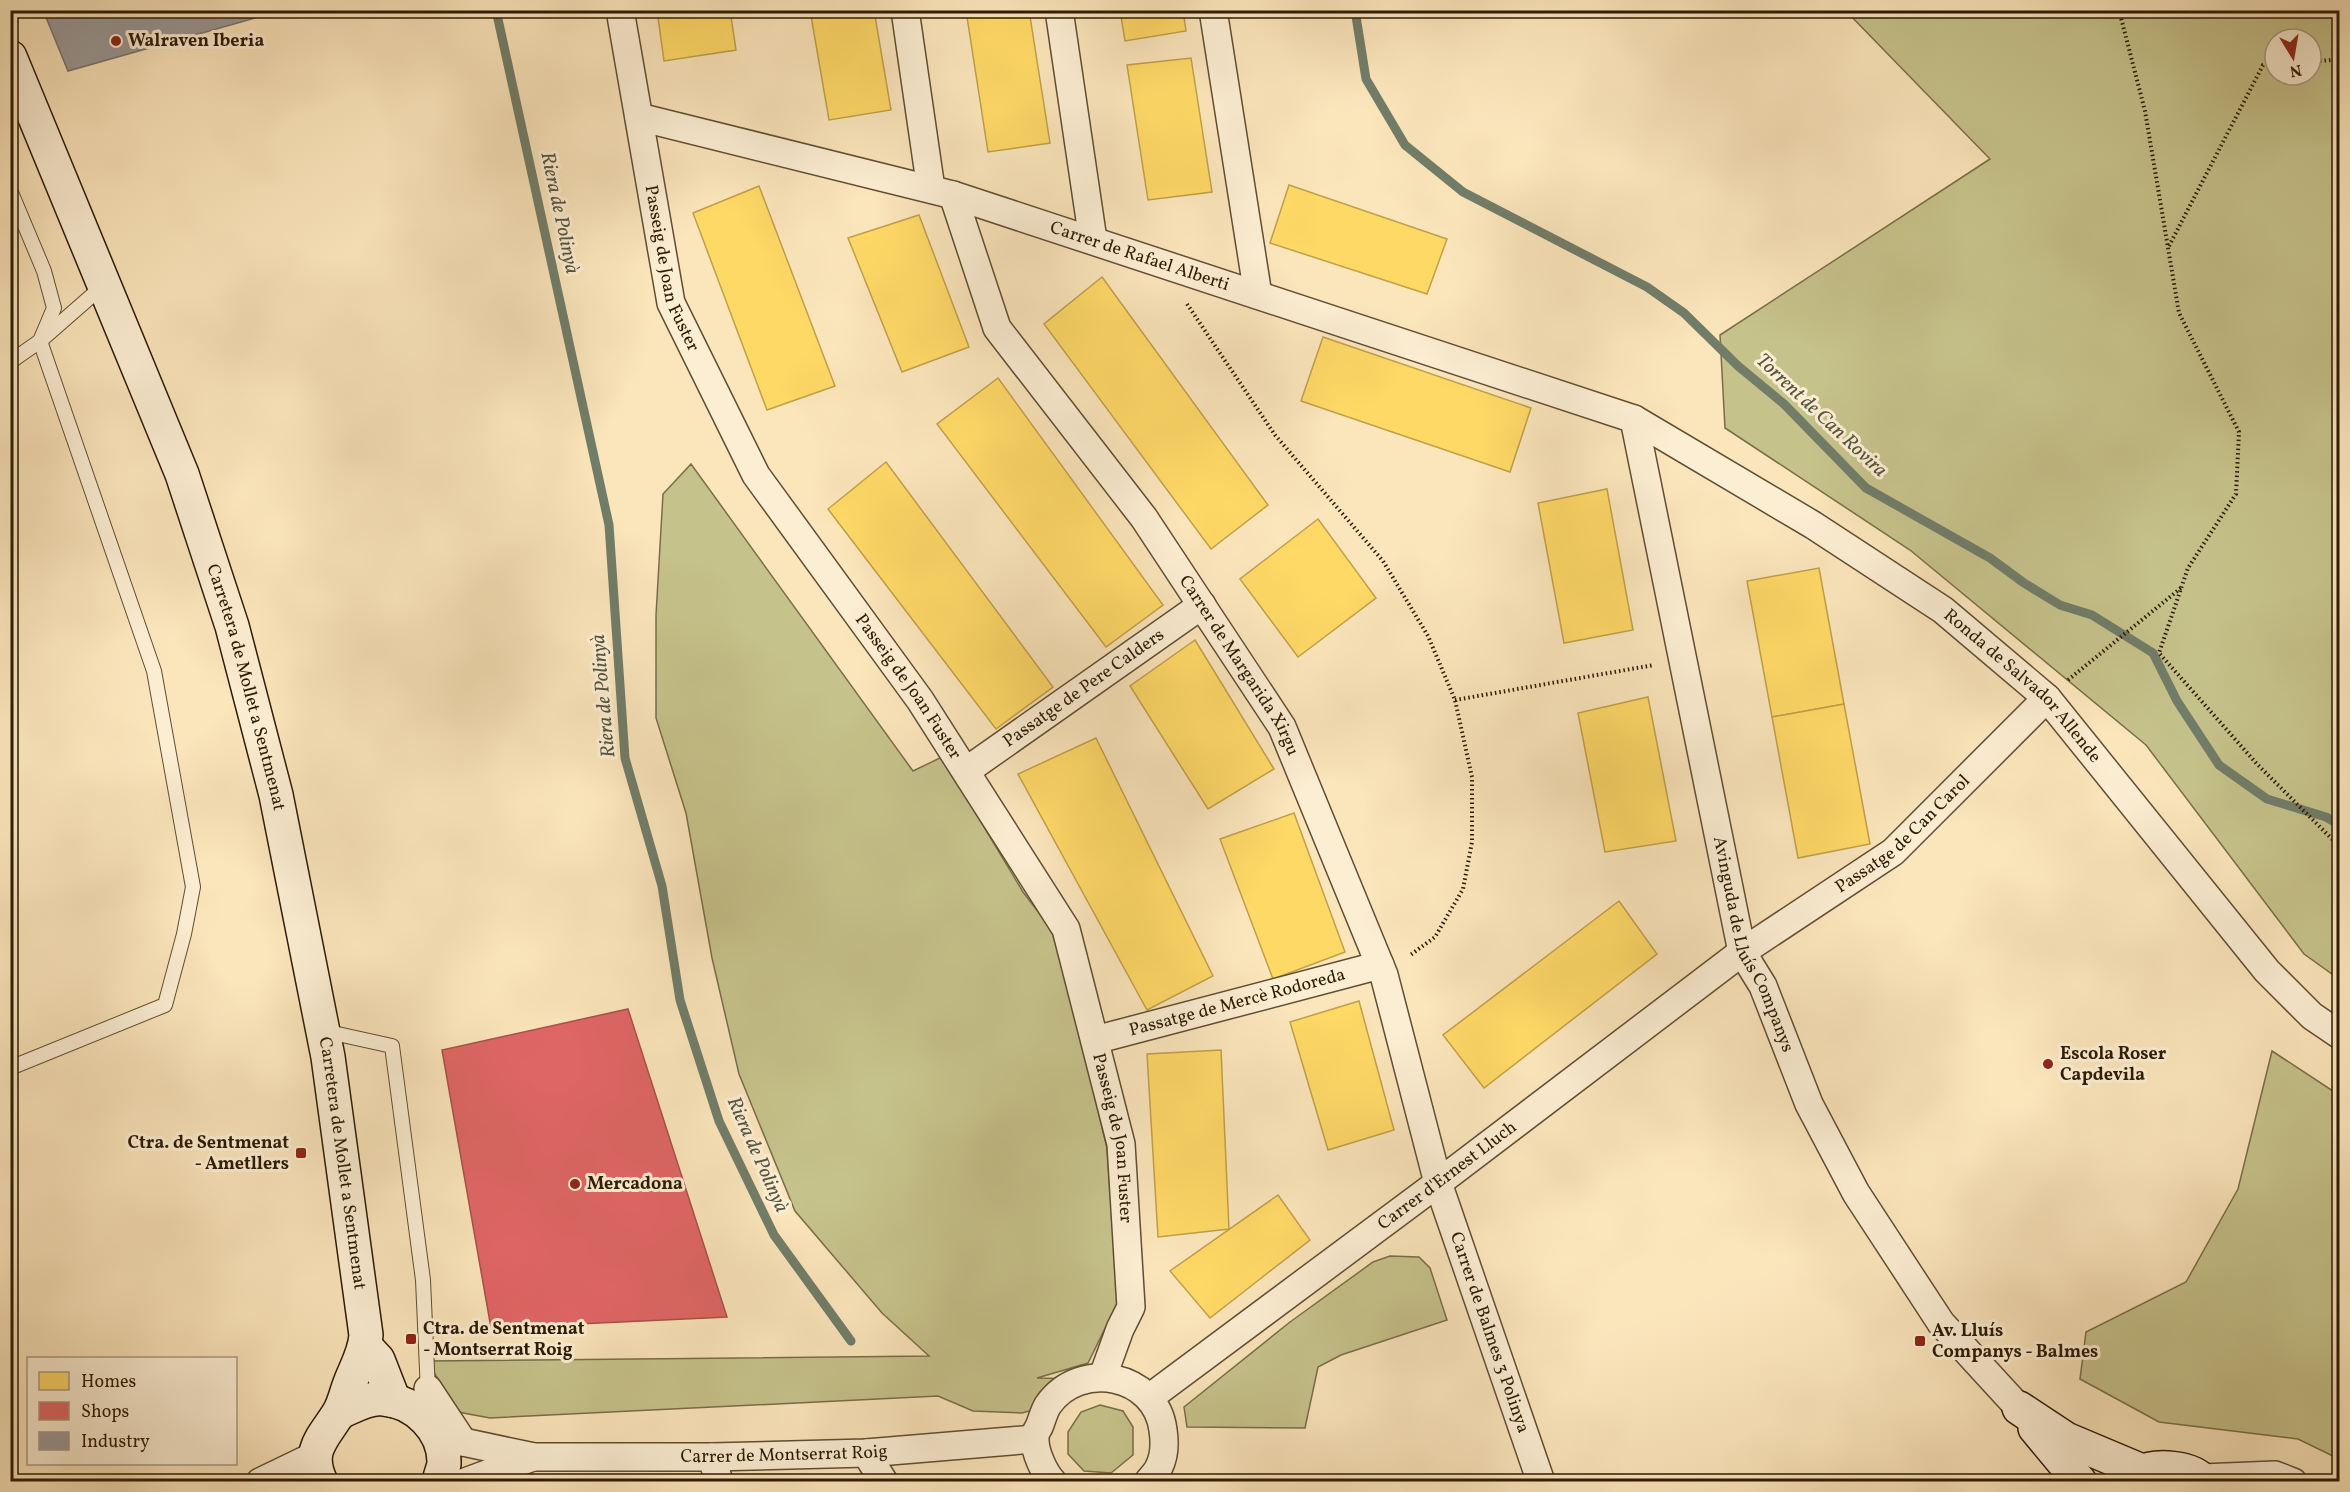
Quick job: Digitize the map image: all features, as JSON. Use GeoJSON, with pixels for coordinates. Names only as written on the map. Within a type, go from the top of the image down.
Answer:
{"type":"FeatureCollection","features":[{"type":"Feature","properties":{"kind":"street","name":"Passeig de Joan Fuster"},"geometry":{"type":"LineString","coordinates":[[620,10],[671,303],[756,475],[920,700],[1066,929],[1121,1144],[1131,1307],[1120,1329],[1104,1376]]}},
{"type":"Feature","properties":{"kind":"street","name":"Carrer de Margarida Xirgu"},"geometry":{"type":"LineString","coordinates":[[905,10],[942,192],[997,328],[1144,518],[1282,727],[1382,970],[1438,1183]]}},
{"type":"Feature","properties":{"kind":"street"},"geometry":{"type":"LineString","coordinates":[[1059,10],[1093,240]]}},
{"type":"Feature","properties":{"kind":"street"},"geometry":{"type":"LineString","coordinates":[[1213,10],[1258,294]]}},
{"type":"Feature","properties":{"kind":"street","name":"Carretera de Mollet a Sentmenat"},"geometry":{"type":"LineString","coordinates":[[10,57],[182,474],[232,626],[276,795],[323,1031],[362,1302],[366,1347]]}},
{"type":"Feature","properties":{"kind":"street","name":"Carrer de Rafael Alberti"},"geometry":{"type":"LineString","coordinates":[[639,117],[942,192],[1634,419]]}},
{"type":"Feature","properties":{"kind":"street","name":"Avinguda de Lluís Companys"},"geometry":{"type":"LineString","coordinates":[[1634,419],[1742,952],[1763,986],[1809,1104],[1856,1193],[1941,1323],[2019,1408]]}},
{"type":"Feature","properties":{"kind":"street","name":"Ronda de Salvador Allende"},"geometry":{"type":"LineString","coordinates":[[1634,419],[1814,525],[1943,610],[2047,698],[2267,971],[2312,1016],[2340,1035]]}},
{"type":"Feature","properties":{"kind":"street","name":"Passatge de Pere Calders"},"geometry":{"type":"LineString","coordinates":[[966,771],[1202,605]]}},
{"type":"Feature","properties":{"kind":"street","name":"Passatge de Can Carol"},"geometry":{"type":"LineString","coordinates":[[1742,952],[1893,852],[2047,698]]}},
{"type":"Feature","properties":{"kind":"street","name":"Carrer d'Ernest Lluch"},"geometry":{"type":"LineString","coordinates":[[1149,1398],[1438,1183],[1742,952]]}},
{"type":"Feature","properties":{"kind":"street","name":"Passatge de Mercè Rodoreda"},"geometry":{"type":"LineString","coordinates":[[1095,1040],[1382,970]]}},
{"type":"Feature","properties":{"kind":"street","name":"Carrer de Balmes 3 Polinya"},"geometry":{"type":"LineString","coordinates":[[1438,1183],[1541,1482]]}},
{"type":"Feature","properties":{"kind":"street"},"geometry":{"type":"LineString","coordinates":[[260,1482],[318,1468],[321,1435],[340,1412],[350,1381],[366,1347],[378,1360],[394,1401]]}},
{"type":"Feature","properties":{"kind":"street"},"geometry":{"type":"LineString","coordinates":[[1053,1482],[1040,1458],[1034,1439],[1047,1406],[1062,1390],[1082,1379],[1104,1376],[1132,1384],[1149,1398],[1162,1419],[1165,1445],[1159,1467],[1148,1482]]}},
{"type":"Feature","properties":{"kind":"street"},"geometry":{"type":"LineString","coordinates":[[428,1389],[442,1431],[440,1442],[444,1463],[439,1482]]}},
{"type":"Feature","properties":{"kind":"street"},"geometry":{"type":"LineString","coordinates":[[340,1412],[369,1400],[394,1401],[405,1404],[442,1431]]}},
{"type":"Feature","properties":{"kind":"street"},"geometry":{"type":"LineString","coordinates":[[2019,1408],[2066,1439],[2135,1476],[2178,1467],[2203,1480],[2275,1475],[2293,1482]]}},
{"type":"Feature","properties":{"kind":"street"},"geometry":{"type":"LineString","coordinates":[[2019,1408],[2080,1482]]}},
{"type":"Feature","properties":{"kind":"street","name":"Carrer de Montserrat Roig"},"geometry":{"type":"LineString","coordinates":[[442,1431],[534,1456],[715,1469],[1034,1439]]}},
{"type":"Feature","properties":{"kind":"street"},"geometry":{"type":"LineString","coordinates":[[867,1453],[884,1482]]}},
{"type":"Feature","properties":{"kind":"street","name":"Carrer de Montserrat Roig"},"geometry":{"type":"LineString","coordinates":[[465,1482],[534,1456]]}},
{"type":"Feature","properties":{"kind":"lane"},"geometry":{"type":"LineString","coordinates":[[10,190],[44,271],[54,308],[40,340],[154,671],[193,887],[184,934],[165,1005],[10,1068]]}},
{"type":"Feature","properties":{"kind":"lane"},"geometry":{"type":"LineString","coordinates":[[10,362],[40,340],[104,285]]}},
{"type":"Feature","properties":{"kind":"lane"},"geometry":{"type":"LineString","coordinates":[[323,1031],[392,1046],[423,1281],[428,1389],[442,1431]]}},
{"type":"Feature","properties":{"kind":"path"},"geometry":{"type":"LineString","coordinates":[[2119,10],[2145,111],[2180,313],[2239,432],[2236,494],[2188,568],[2159,653],[2257,764],[2340,848]]}},
{"type":"Feature","properties":{"kind":"path"},"geometry":{"type":"LineString","coordinates":[[2323,61],[2340,59]]}},
{"type":"Feature","properties":{"kind":"path"},"geometry":{"type":"LineString","coordinates":[[2168,247],[2263,65]]}},
{"type":"Feature","properties":{"kind":"path"},"geometry":{"type":"LineString","coordinates":[[1158,261],[1275,435],[1383,561],[1428,636],[1455,700],[1472,777],[1472,842],[1463,889],[1435,936],[1382,970]]}},
{"type":"Feature","properties":{"kind":"path"},"geometry":{"type":"LineString","coordinates":[[2047,698],[2123,633],[2181,588]]}},
{"type":"Feature","properties":{"kind":"path"},"geometry":{"type":"LineString","coordinates":[[1455,700],[1684,659]]}},
{"type":"Feature","properties":{"kind":"shaded area"},"geometry":{"type":"Polygon","coordinates":[[[1846,11],[2339,11],[2339,979],[2304,954],[2146,745],[1910,550],[1725,428],[1720,335],[1990,159],[1846,11]]]}},
{"type":"Feature","properties":{"kind":"shaded area"},"geometry":{"type":"Polygon","coordinates":[[[691,464],[913,771],[942,757],[1023,892],[1056,935],[1107,1148],[1118,1302],[1088,1363],[1037,1378],[1081,1379],[1047,1406],[1022,1413],[973,1411],[938,1396],[490,1418],[458,1412],[427,1361],[929,1356],[882,1313],[795,1211],[739,1074],[712,958],[686,813],[656,718],[656,615],[663,494],[691,464]]]}},
{"type":"Feature","properties":{"kind":"shaded area"},"geometry":{"type":"Polygon","coordinates":[[[2272,1051],[2339,1095],[2339,1459],[2298,1439],[2159,1422],[2080,1379],[2086,1332],[2186,1282],[2238,1189],[2272,1051]]]}},
{"type":"Feature","properties":{"kind":"shaded area"},"geometry":{"type":"Polygon","coordinates":[[[1390,1256],[1419,1257],[1430,1268],[1447,1320],[1341,1355],[1318,1367],[1305,1428],[1187,1427],[1184,1407],[1290,1322],[1373,1262],[1390,1256]]]}},
{"type":"Feature","properties":{"kind":"shaded area"},"geometry":{"type":"Polygon","coordinates":[[[1100,1405],[1123,1411],[1133,1427],[1133,1455],[1111,1473],[1084,1471],[1068,1454],[1068,1432],[1081,1412],[1100,1405]]]}},
{"type":"Feature","properties":{"kind":"building: Homes"},"geometry":{"type":"Polygon","coordinates":[[[657,10],[730,10],[736,50],[664,61],[657,10]]]}},
{"type":"Feature","properties":{"kind":"building: Homes"},"geometry":{"type":"Polygon","coordinates":[[[810,10],[874,10],[891,110],[829,120],[810,10]]]}},
{"type":"Feature","properties":{"kind":"building: Homes"},"geometry":{"type":"Polygon","coordinates":[[[1029,10],[1050,143],[988,152],[967,17],[1029,10]]]}},
{"type":"Feature","properties":{"kind":"building: Homes"},"geometry":{"type":"Polygon","coordinates":[[[1120,10],[1183,10],[1186,31],[1125,41],[1120,10]]]}},
{"type":"Feature","properties":{"kind":"building: Homes"},"geometry":{"type":"Polygon","coordinates":[[[1191,58],[1212,192],[1148,200],[1127,65],[1191,58]]]}},
{"type":"Feature","properties":{"kind":"building: Homes"},"geometry":{"type":"Polygon","coordinates":[[[1289,185],[1447,239],[1427,294],[1270,243],[1289,185]]]}},
{"type":"Feature","properties":{"kind":"building: Homes"},"geometry":{"type":"Polygon","coordinates":[[[759,186],[835,386],[767,410],[693,213],[759,186]]]}},
{"type":"Feature","properties":{"kind":"building: Homes"},"geometry":{"type":"Polygon","coordinates":[[[919,215],[969,347],[902,372],[848,238],[919,215]]]}},
{"type":"Feature","properties":{"kind":"building: Homes"},"geometry":{"type":"Polygon","coordinates":[[[1102,277],[1268,505],[1211,549],[1044,324],[1102,277]]]}},
{"type":"Feature","properties":{"kind":"building: Homes"},"geometry":{"type":"Polygon","coordinates":[[[1323,337],[1531,408],[1510,472],[1301,401],[1323,337]]]}},
{"type":"Feature","properties":{"kind":"building: Homes"},"geometry":{"type":"Polygon","coordinates":[[[998,378],[1163,605],[1106,647],[937,424],[998,378]]]}},
{"type":"Feature","properties":{"kind":"building: Homes"},"geometry":{"type":"Polygon","coordinates":[[[886,462],[1053,687],[996,729],[828,509],[886,462]]]}},
{"type":"Feature","properties":{"kind":"building: Homes"},"geometry":{"type":"Polygon","coordinates":[[[1607,489],[1633,630],[1564,643],[1538,503],[1607,489]]]}},
{"type":"Feature","properties":{"kind":"building: Homes"},"geometry":{"type":"Polygon","coordinates":[[[1318,519],[1376,598],[1298,657],[1240,579],[1318,519]]]}},
{"type":"Feature","properties":{"kind":"building: Homes"},"geometry":{"type":"Polygon","coordinates":[[[1819,568],[1844,704],[1772,717],[1747,581],[1819,568]]]}},
{"type":"Feature","properties":{"kind":"building: Homes"},"geometry":{"type":"Polygon","coordinates":[[[1195,640],[1274,769],[1208,809],[1130,686],[1195,640]]]}},
{"type":"Feature","properties":{"kind":"building: Homes"},"geometry":{"type":"Polygon","coordinates":[[[1648,697],[1676,841],[1605,852],[1578,713],[1648,697]]]}},
{"type":"Feature","properties":{"kind":"building: Homes"},"geometry":{"type":"Polygon","coordinates":[[[1844,704],[1870,844],[1798,858],[1772,717],[1844,704]]]}},
{"type":"Feature","properties":{"kind":"building: Homes"},"geometry":{"type":"Polygon","coordinates":[[[1096,738],[1213,976],[1147,1010],[1018,774],[1096,738]]]}},
{"type":"Feature","properties":{"kind":"building: Homes"},"geometry":{"type":"Polygon","coordinates":[[[1294,813],[1345,952],[1273,979],[1220,839],[1294,813]]]}},
{"type":"Feature","properties":{"kind":"building: Homes"},"geometry":{"type":"Polygon","coordinates":[[[1619,901],[1657,954],[1484,1088],[1443,1035],[1619,901]]]}},
{"type":"Feature","properties":{"kind":"building: Homes"},"geometry":{"type":"Polygon","coordinates":[[[1359,1001],[1394,1130],[1328,1150],[1290,1022],[1359,1001]]]}},
{"type":"Feature","properties":{"kind":"building: Homes"},"geometry":{"type":"Polygon","coordinates":[[[1221,1050],[1229,1229],[1158,1237],[1147,1054],[1221,1050]]]}},
{"type":"Feature","properties":{"kind":"building: Homes"},"geometry":{"type":"Polygon","coordinates":[[[1278,1195],[1310,1240],[1210,1318],[1170,1271],[1278,1195]]]}},
{"type":"Feature","properties":{"kind":"building: Shops","name":"Mercadona"},"geometry":{"type":"Polygon","coordinates":[[[628,1009],[727,1317],[491,1328],[442,1050],[628,1009]]]}},
{"type":"Feature","properties":{"kind":"building: Industry","name":"Walraven Iberia"},"geometry":{"type":"Polygon","coordinates":[[[43,10],[283,10],[68,71],[43,10]]]}},
{"type":"Feature","properties":{"kind":"waterway","name":"Riera de Polinyà"},"geometry":{"type":"LineString","coordinates":[[496,10],[609,525],[625,758],[662,886],[680,1000],[719,1121],[774,1235],[851,1341]]}},
{"type":"Feature","properties":{"kind":"waterway","name":"Torrent de Can Rovira"},"geometry":{"type":"LineString","coordinates":[[1355,10],[1366,79],[1405,145],[1463,192],[1647,287],[1684,313],[1738,366],[1784,404],[1866,488],[1990,558],[2024,583],[2060,605],[2092,615],[2153,653],[2177,701],[2219,765],[2267,799],[2326,817],[2340,825]]}},
{"type":"Feature","properties":{"kind":"place","name":"Walraven Iberia"},"geometry":{"type":"Point","coordinates":[116,41]}},
{"type":"Feature","properties":{"kind":"place","name":"Escola Roser Capdevila"},"geometry":{"type":"Point","coordinates":[2048,1064]}},
{"type":"Feature","properties":{"kind":"place","name":"Ctra. de Sentmenat - Ametllers"},"geometry":{"type":"Point","coordinates":[301,1153]}},
{"type":"Feature","properties":{"kind":"place","name":"Mercadona"},"geometry":{"type":"Point","coordinates":[575,1184]}},
{"type":"Feature","properties":{"kind":"place","name":"Ctra. de Sentmenat - Montserrat Roig"},"geometry":{"type":"Point","coordinates":[411,1339]}},
{"type":"Feature","properties":{"kind":"place","name":"Av. Lluís Companys - Balmes"},"geometry":{"type":"Point","coordinates":[1920,1341]}}]}
